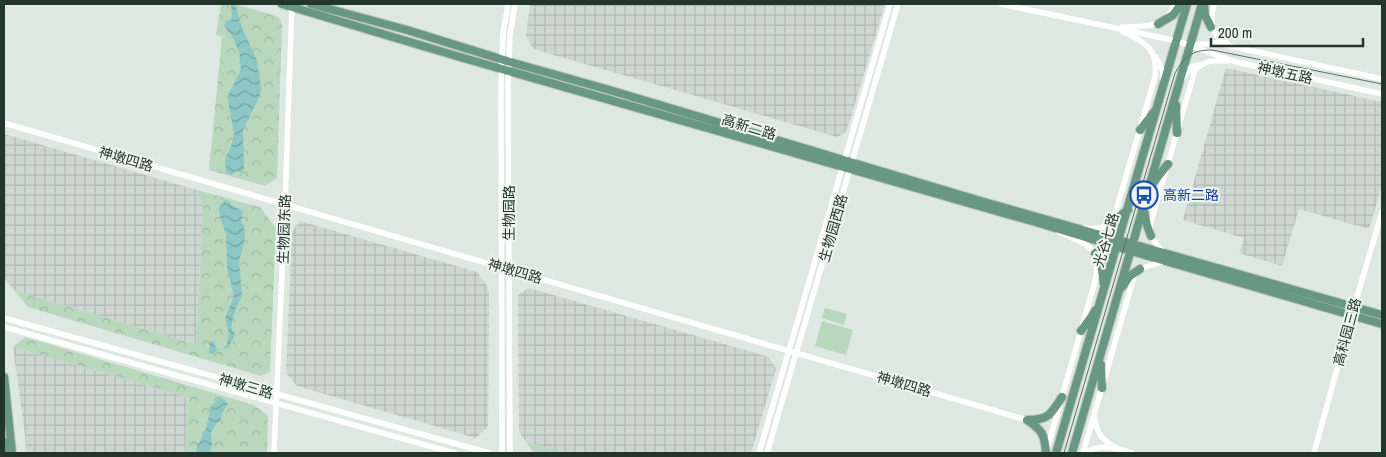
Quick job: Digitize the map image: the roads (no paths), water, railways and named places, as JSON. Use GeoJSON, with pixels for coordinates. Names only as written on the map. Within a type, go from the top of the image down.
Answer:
{"type":"FeatureCollection","features":[{"type":"Feature","properties":{"kind":"main road","name":"高新二路"},"geometry":{"type":"LineString","coordinates":[[282,4],[292,5],[506,70],[1071,226],[1118,243]]}},
{"type":"Feature","properties":{"kind":"main road","name":"高新二路"},"geometry":{"type":"LineString","coordinates":[[311,4],[407,30],[506,61],[606,89],[1039,223],[1132,247],[1166,253],[1382,315]]}},
{"type":"Feature","properties":{"kind":"main road"},"geometry":{"type":"LineString","coordinates":[[1158,24],[1173,15],[1181,4]]}},
{"type":"Feature","properties":{"kind":"main road","name":"光谷七路"},"geometry":{"type":"LineString","coordinates":[[1056,453],[1187,4]]}},
{"type":"Feature","properties":{"kind":"main road"},"geometry":{"type":"LineString","coordinates":[[1203,4],[1205,15],[1211,27]]}},
{"type":"Feature","properties":{"kind":"main road","name":"光谷七路"},"geometry":{"type":"LineString","coordinates":[[1072,453],[1203,4]]}},
{"type":"Feature","properties":{"kind":"main road"},"geometry":{"type":"LineString","coordinates":[[1176,95],[1177,133]]}},
{"type":"Feature","properties":{"kind":"main road"},"geometry":{"type":"LineString","coordinates":[[1140,130],[1158,107]]}},
{"type":"Feature","properties":{"kind":"main road"},"geometry":{"type":"LineString","coordinates":[[1150,187],[1168,164]]}},
{"type":"Feature","properties":{"kind":"main road"},"geometry":{"type":"LineString","coordinates":[[1145,205],[1144,216],[1151,236]]}},
{"type":"Feature","properties":{"kind":"main road"},"geometry":{"type":"LineString","coordinates":[[1113,221],[1128,210]]}},
{"type":"Feature","properties":{"kind":"main road","name":"高新二路"},"geometry":{"type":"LineString","coordinates":[[1132,247],[1165,261],[1382,324]]}},
{"type":"Feature","properties":{"kind":"main road"},"geometry":{"type":"LineString","coordinates":[[1095,253],[1101,264],[1105,288]]}},
{"type":"Feature","properties":{"kind":"main road"},"geometry":{"type":"LineString","coordinates":[[1119,294],[1130,276],[1140,269]]}},
{"type":"Feature","properties":{"kind":"main road"},"geometry":{"type":"LineString","coordinates":[[1081,331],[1100,304]]}},
{"type":"Feature","properties":{"kind":"main road"},"geometry":{"type":"LineString","coordinates":[[1101,358],[1102,388]]}},
{"type":"Feature","properties":{"kind":"main road"},"geometry":{"type":"LineString","coordinates":[[4,377],[12,453]]}},
{"type":"Feature","properties":{"kind":"main road"},"geometry":{"type":"LineString","coordinates":[[1027,420],[1039,420],[1048,417],[1062,397]]}},
{"type":"Feature","properties":{"kind":"main road"},"geometry":{"type":"LineString","coordinates":[[1027,420],[1039,428],[1043,435],[1046,453]]}},
{"type":"Feature","properties":{"kind":"main road"},"geometry":{"type":"LineString","coordinates":[[4,442],[5,453]]}},
{"type":"Feature","properties":{"kind":"street","name":"生物园路"},"geometry":{"type":"LineString","coordinates":[[508,4],[503,33],[506,61],[510,453]]}},
{"type":"Feature","properties":{"kind":"street","name":"生物园路"},"geometry":{"type":"LineString","coordinates":[[506,61],[516,4]]}},
{"type":"Feature","properties":{"kind":"street","name":"生物园西路"},"geometry":{"type":"LineString","coordinates":[[767,453],[890,4]]}},
{"type":"Feature","properties":{"kind":"street","name":"生物园西路"},"geometry":{"type":"LineString","coordinates":[[759,453],[788,350],[898,4]]}},
{"type":"Feature","properties":{"kind":"street","name":"神墩五路"},"geometry":{"type":"LineString","coordinates":[[1001,4],[1177,41],[1236,62],[1382,94]]}},
{"type":"Feature","properties":{"kind":"street"},"geometry":{"type":"LineString","coordinates":[[1111,27],[1148,27],[1158,24],[1175,4]]}},
{"type":"Feature","properties":{"kind":"street"},"geometry":{"type":"LineString","coordinates":[[1214,4],[1211,15],[1211,27],[1222,42],[1245,49]]}},
{"type":"Feature","properties":{"kind":"street","name":"生物园东路"},"geometry":{"type":"LineString","coordinates":[[274,453],[292,5]]}},
{"type":"Feature","properties":{"kind":"street"},"geometry":{"type":"LineString","coordinates":[[1111,27],[1143,42],[1152,51],[1163,72],[1164,85]]}},
{"type":"Feature","properties":{"kind":"street","name":"神墩五路"},"geometry":{"type":"LineString","coordinates":[[1190,45],[1216,43],[1382,79]]}},
{"type":"Feature","properties":{"kind":"street"},"geometry":{"type":"LineString","coordinates":[[1071,226],[1099,228],[1107,226],[1113,221],[1155,77],[1155,61],[1152,51]]}},
{"type":"Feature","properties":{"kind":"street"},"geometry":{"type":"LineString","coordinates":[[1178,86],[1191,67],[1212,60],[1236,62]]}},
{"type":"Feature","properties":{"kind":"street"},"geometry":{"type":"LineString","coordinates":[[1166,253],[1156,245],[1151,236],[1150,225],[1195,70],[1201,64]]}},
{"type":"Feature","properties":{"kind":"street","name":"生物园路"},"geometry":{"type":"LineString","coordinates":[[502,453],[501,267],[506,70]]}},
{"type":"Feature","properties":{"kind":"street","name":"神墩四路"},"geometry":{"type":"LineString","coordinates":[[4,123],[1027,420]]}},
{"type":"Feature","properties":{"kind":"street","name":"高科园三路"},"geometry":{"type":"LineString","coordinates":[[1314,453],[1382,212]]}},
{"type":"Feature","properties":{"kind":"street"},"geometry":{"type":"LineString","coordinates":[[1039,223],[1086,244],[1095,253],[1098,265],[1096,278],[1046,453]]}},
{"type":"Feature","properties":{"kind":"street"},"geometry":{"type":"LineString","coordinates":[[1084,453],[1135,273],[1140,269],[1165,261]]}},
{"type":"Feature","properties":{"kind":"street","name":"神墩三路"},"geometry":{"type":"LineString","coordinates":[[4,318],[489,453]]}},
{"type":"Feature","properties":{"kind":"street","name":"神墩三路"},"geometry":{"type":"LineString","coordinates":[[4,327],[454,453]]}},
{"type":"Feature","properties":{"kind":"street"},"geometry":{"type":"LineString","coordinates":[[1094,416],[1096,429],[1101,438],[1119,450]]}},
{"type":"Feature","properties":{"kind":"street"},"geometry":{"type":"LineString","coordinates":[[1084,453],[1102,446],[1132,453]]}},
{"type":"Feature","properties":{"kind":"water"},"geometry":{"type":"Polygon","coordinates":[[[231,4],[236,6],[242,28],[257,60],[261,89],[258,100],[243,130],[244,169],[242,172],[236,171],[232,175],[226,173],[225,159],[231,147],[234,133],[228,100],[229,93],[241,70],[239,51],[232,36],[224,26],[227,20],[231,20],[232,17],[231,4]]]}},
{"type":"Feature","properties":{"kind":"water"},"geometry":{"type":"Polygon","coordinates":[[[225,200],[243,213],[241,221],[244,226],[245,239],[239,261],[242,296],[235,310],[231,327],[235,335],[228,348],[216,351],[213,354],[209,353],[210,342],[213,341],[217,350],[223,349],[227,344],[229,333],[225,318],[234,296],[227,267],[226,234],[219,213],[219,208],[225,200]]]}},
{"type":"Feature","properties":{"kind":"water"},"geometry":{"type":"Polygon","coordinates":[[[220,398],[228,404],[222,413],[220,421],[210,434],[212,444],[209,453],[196,453],[198,444],[205,431],[211,406],[220,398]]]}},
{"type":"Feature","properties":{"kind":"tram line"},"geometry":{"type":"LineString","coordinates":[[1064,453],[1175,73],[1182,62],[1194,53],[1212,50],[1382,84]]}},
{"type":"Feature","properties":{"kind":"place","name":"高新二路"},"geometry":{"type":"Point","coordinates":[1144,195]}}]}
